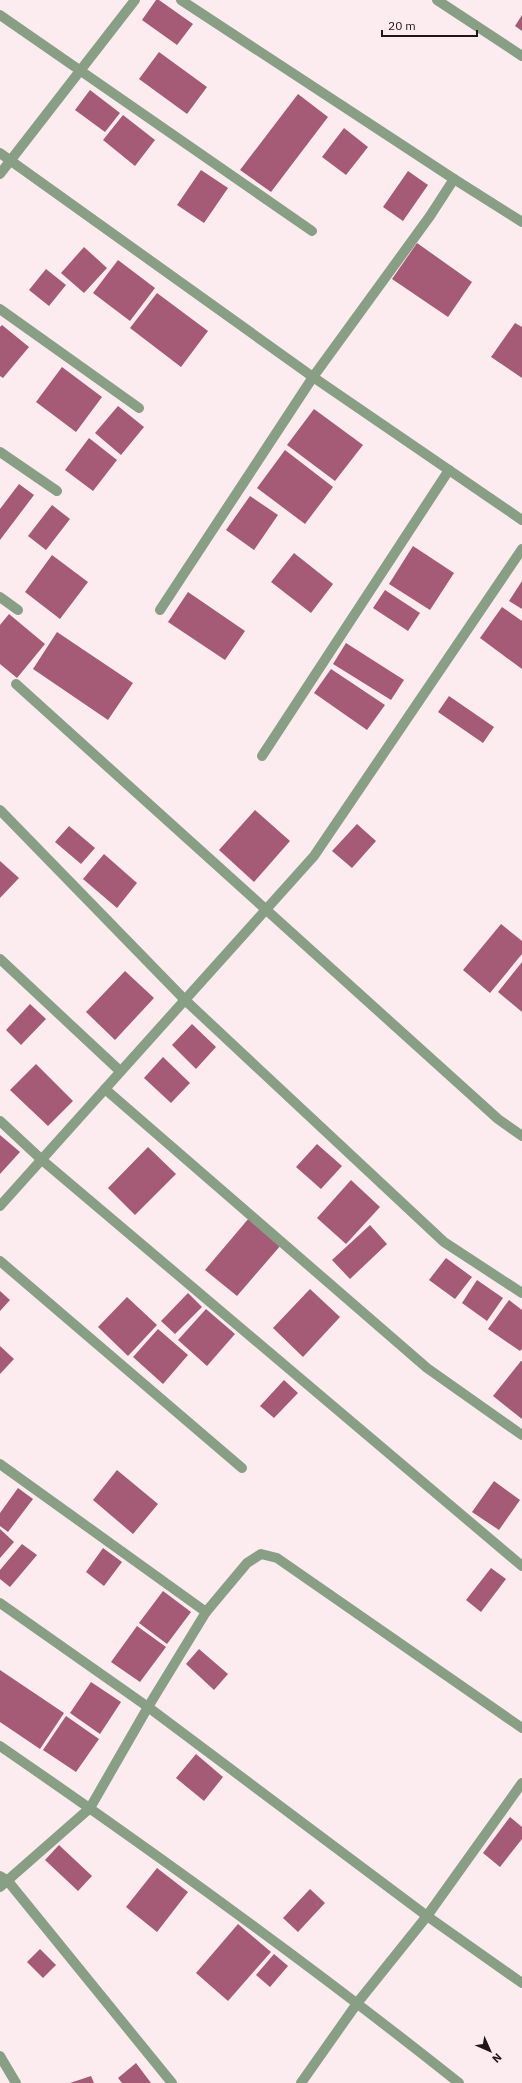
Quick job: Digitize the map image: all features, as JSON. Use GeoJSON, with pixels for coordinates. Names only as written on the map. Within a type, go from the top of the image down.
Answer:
{"type":"FeatureCollection","features":[{"type":"Feature","properties":{"kind":"street"},"geometry":{"type":"LineString","coordinates":[[0,174],[135,0]]}},
{"type":"Feature","properties":{"kind":"street"},"geometry":{"type":"LineString","coordinates":[[181,0],[522,222]]}},
{"type":"Feature","properties":{"kind":"street"},"geometry":{"type":"LineString","coordinates":[[437,0],[522,56]]}},
{"type":"Feature","properties":{"kind":"street"},"geometry":{"type":"LineString","coordinates":[[0,15],[80,72],[312,231]]}},
{"type":"Feature","properties":{"kind":"street"},"geometry":{"type":"LineString","coordinates":[[0,153],[313,377],[522,520]]}},
{"type":"Feature","properties":{"kind":"street"},"geometry":{"type":"LineString","coordinates":[[160,610],[313,377],[430,216],[454,179]]}},
{"type":"Feature","properties":{"kind":"street"},"geometry":{"type":"LineString","coordinates":[[0,308],[138,408]]}},
{"type":"Feature","properties":{"kind":"street"},"geometry":{"type":"LineString","coordinates":[[0,452],[57,491]]}},
{"type":"Feature","properties":{"kind":"street"},"geometry":{"type":"LineString","coordinates":[[262,756],[449,470]]}},
{"type":"Feature","properties":{"kind":"street"},"geometry":{"type":"LineString","coordinates":[[0,1206],[314,856],[522,549]]}},
{"type":"Feature","properties":{"kind":"street"},"geometry":{"type":"LineString","coordinates":[[0,597],[18,610]]}},
{"type":"Feature","properties":{"kind":"street"},"geometry":{"type":"LineString","coordinates":[[16,684],[498,1119],[522,1136]]}},
{"type":"Feature","properties":{"kind":"street"},"geometry":{"type":"LineString","coordinates":[[0,810],[185,1000],[444,1242],[522,1293]]}},
{"type":"Feature","properties":{"kind":"street"},"geometry":{"type":"LineString","coordinates":[[0,959],[120,1071]]}},
{"type":"Feature","properties":{"kind":"street"},"geometry":{"type":"LineString","coordinates":[[105,1089],[427,1368],[522,1435]]}},
{"type":"Feature","properties":{"kind":"street"},"geometry":{"type":"LineString","coordinates":[[0,1122],[42,1160],[522,1566]]}},
{"type":"Feature","properties":{"kind":"street"},"geometry":{"type":"LineString","coordinates":[[0,1261],[242,1468]]}},
{"type":"Feature","properties":{"kind":"street"},"geometry":{"type":"LineString","coordinates":[[0,1464],[206,1612]]}},
{"type":"Feature","properties":{"kind":"street"},"geometry":{"type":"LineString","coordinates":[[172,2083],[2,1881],[90,1808],[148,1707],[206,1612],[247,1563],[261,1554],[277,1558],[522,1728]]}},
{"type":"Feature","properties":{"kind":"street"},"geometry":{"type":"LineString","coordinates":[[0,1603],[148,1707],[427,1916],[522,1983]]}},
{"type":"Feature","properties":{"kind":"street"},"geometry":{"type":"LineString","coordinates":[[0,1746],[90,1808],[358,2002],[460,2083]]}},
{"type":"Feature","properties":{"kind":"street"},"geometry":{"type":"LineString","coordinates":[[306,2081],[358,2002],[427,1916],[522,1783]]}},
{"type":"Feature","properties":{"kind":"street"},"geometry":{"type":"LineString","coordinates":[[0,2056],[16,2083]]}},
{"type":"Feature","properties":{"kind":"building"},"geometry":{"type":"Polygon","coordinates":[[[156,0],[159,0],[193,24],[177,45],[142,20],[156,0]]]}},
{"type":"Feature","properties":{"kind":"building"},"geometry":{"type":"Polygon","coordinates":[[[522,15],[522,31],[515,26],[522,15]]]}},
{"type":"Feature","properties":{"kind":"building"},"geometry":{"type":"Polygon","coordinates":[[[159,52],[207,87],[187,114],[139,79],[159,52]]]}},
{"type":"Feature","properties":{"kind":"building"},"geometry":{"type":"Polygon","coordinates":[[[90,90],[120,113],[105,132],[75,110],[90,90]]]}},
{"type":"Feature","properties":{"kind":"building"},"geometry":{"type":"Polygon","coordinates":[[[298,94],[328,117],[271,192],[240,170],[298,94]]]}},
{"type":"Feature","properties":{"kind":"building"},"geometry":{"type":"Polygon","coordinates":[[[123,115],[155,140],[135,166],[103,140],[123,115]]]}},
{"type":"Feature","properties":{"kind":"building"},"geometry":{"type":"Polygon","coordinates":[[[344,128],[368,147],[346,175],[322,157],[344,128]]]}},
{"type":"Feature","properties":{"kind":"building"},"geometry":{"type":"Polygon","coordinates":[[[201,170],[228,188],[204,223],[177,205],[201,170]]]}},
{"type":"Feature","properties":{"kind":"building"},"geometry":{"type":"Polygon","coordinates":[[[408,171],[428,185],[403,221],[383,207],[408,171]]]}},
{"type":"Feature","properties":{"kind":"building"},"geometry":{"type":"Polygon","coordinates":[[[417,243],[472,282],[448,317],[392,279],[417,243]]]}},
{"type":"Feature","properties":{"kind":"building"},"geometry":{"type":"Polygon","coordinates":[[[84,247],[107,268],[84,293],[61,273],[84,247]]]}},
{"type":"Feature","properties":{"kind":"building"},"geometry":{"type":"Polygon","coordinates":[[[118,260],[155,288],[130,321],[93,293],[118,260]]]}},
{"type":"Feature","properties":{"kind":"building"},"geometry":{"type":"Polygon","coordinates":[[[46,269],[66,285],[49,306],[29,290],[46,269]]]}},
{"type":"Feature","properties":{"kind":"building"},"geometry":{"type":"Polygon","coordinates":[[[157,293],[208,331],[181,367],[130,328],[157,293]]]}},
{"type":"Feature","properties":{"kind":"building"},"geometry":{"type":"Polygon","coordinates":[[[515,323],[522,327],[522,378],[491,357],[515,323]]]}},
{"type":"Feature","properties":{"kind":"building"},"geometry":{"type":"Polygon","coordinates":[[[2,325],[29,347],[3,378],[0,376],[0,327],[2,325]]]}},
{"type":"Feature","properties":{"kind":"building"},"geometry":{"type":"Polygon","coordinates":[[[62,367],[102,397],[76,432],[36,402],[62,367]]]}},
{"type":"Feature","properties":{"kind":"building"},"geometry":{"type":"Polygon","coordinates":[[[118,406],[144,427],[121,455],[95,433],[118,406]]]}},
{"type":"Feature","properties":{"kind":"building"},"geometry":{"type":"Polygon","coordinates":[[[314,409],[363,445],[335,481],[287,445],[314,409]]]}},
{"type":"Feature","properties":{"kind":"building"},"geometry":{"type":"Polygon","coordinates":[[[89,438],[117,460],[93,491],[65,470],[89,438]]]}},
{"type":"Feature","properties":{"kind":"building"},"geometry":{"type":"Polygon","coordinates":[[[285,450],[333,487],[305,524],[257,488],[285,450]]]}},
{"type":"Feature","properties":{"kind":"building"},"geometry":{"type":"Polygon","coordinates":[[[19,484],[34,495],[0,540],[0,509],[19,484]]]}},
{"type":"Feature","properties":{"kind":"building"},"geometry":{"type":"Polygon","coordinates":[[[250,496],[278,515],[254,550],[226,530],[250,496]]]}},
{"type":"Feature","properties":{"kind":"building"},"geometry":{"type":"Polygon","coordinates":[[[52,505],[70,519],[46,550],[28,536],[52,505]]]}},
{"type":"Feature","properties":{"kind":"building"},"geometry":{"type":"Polygon","coordinates":[[[413,546],[454,573],[430,610],[389,584],[413,546]]]}},
{"type":"Feature","properties":{"kind":"building"},"geometry":{"type":"Polygon","coordinates":[[[294,553],[333,584],[311,613],[271,582],[294,553]]]}},
{"type":"Feature","properties":{"kind":"building"},"geometry":{"type":"Polygon","coordinates":[[[52,555],[88,582],[60,619],[25,592],[52,555]]]}},
{"type":"Feature","properties":{"kind":"building"},"geometry":{"type":"Polygon","coordinates":[[[522,581],[522,609],[509,601],[522,581]]]}},
{"type":"Feature","properties":{"kind":"building"},"geometry":{"type":"Polygon","coordinates":[[[385,590],[420,613],[408,631],[373,608],[385,590]]]}},
{"type":"Feature","properties":{"kind":"building"},"geometry":{"type":"Polygon","coordinates":[[[188,592],[245,631],[225,660],[168,622],[188,592]]]}},
{"type":"Feature","properties":{"kind":"building"},"geometry":{"type":"Polygon","coordinates":[[[502,607],[522,621],[522,669],[480,638],[502,607]]]}},
{"type":"Feature","properties":{"kind":"building"},"geometry":{"type":"Polygon","coordinates":[[[9,614],[45,644],[17,678],[0,664],[0,625],[9,614]]]}},
{"type":"Feature","properties":{"kind":"building"},"geometry":{"type":"Polygon","coordinates":[[[57,632],[133,683],[108,720],[33,669],[57,632]]]}},
{"type":"Feature","properties":{"kind":"building"},"geometry":{"type":"Polygon","coordinates":[[[346,643],[404,680],[391,700],[333,664],[346,643]]]}},
{"type":"Feature","properties":{"kind":"building"},"geometry":{"type":"Polygon","coordinates":[[[331,669],[385,705],[367,730],[314,693],[331,669]]]}},
{"type":"Feature","properties":{"kind":"building"},"geometry":{"type":"Polygon","coordinates":[[[449,696],[494,727],[483,743],[438,712],[449,696]]]}},
{"type":"Feature","properties":{"kind":"building"},"geometry":{"type":"Polygon","coordinates":[[[255,810],[290,841],[254,882],[219,850],[255,810]]]}},
{"type":"Feature","properties":{"kind":"building"},"geometry":{"type":"Polygon","coordinates":[[[357,824],[376,841],[352,868],[332,851],[357,824]]]}},
{"type":"Feature","properties":{"kind":"building"},"geometry":{"type":"Polygon","coordinates":[[[69,826],[95,848],[81,864],[55,842],[69,826]]]}},
{"type":"Feature","properties":{"kind":"building"},"geometry":{"type":"Polygon","coordinates":[[[104,854],[137,883],[117,908],[83,879],[104,854]]]}},
{"type":"Feature","properties":{"kind":"building"},"geometry":{"type":"Polygon","coordinates":[[[0,861],[19,878],[0,898],[0,861]]]}},
{"type":"Feature","properties":{"kind":"building"},"geometry":{"type":"Polygon","coordinates":[[[501,924],[522,941],[522,954],[490,993],[463,970],[501,924]]]}},
{"type":"Feature","properties":{"kind":"building"},"geometry":{"type":"Polygon","coordinates":[[[522,962],[522,1012],[498,992],[522,962]]]}},
{"type":"Feature","properties":{"kind":"building"},"geometry":{"type":"Polygon","coordinates":[[[125,971],[154,998],[115,1040],[86,1012],[125,971]]]}},
{"type":"Feature","properties":{"kind":"building"},"geometry":{"type":"Polygon","coordinates":[[[30,1004],[46,1019],[21,1045],[6,1030],[30,1004]]]}},
{"type":"Feature","properties":{"kind":"building"},"geometry":{"type":"Polygon","coordinates":[[[192,1024],[216,1047],[196,1069],[172,1045],[192,1024]]]}},
{"type":"Feature","properties":{"kind":"building"},"geometry":{"type":"Polygon","coordinates":[[[163,1057],[190,1083],[171,1103],[144,1078],[163,1057]]]}},
{"type":"Feature","properties":{"kind":"building"},"geometry":{"type":"Polygon","coordinates":[[[36,1064],[73,1101],[48,1126],[10,1090],[36,1064]]]}},
{"type":"Feature","properties":{"kind":"building"},"geometry":{"type":"Polygon","coordinates":[[[0,1135],[20,1152],[0,1174],[0,1135]]]}},
{"type":"Feature","properties":{"kind":"building"},"geometry":{"type":"Polygon","coordinates":[[[317,1144],[342,1166],[321,1189],[296,1167],[317,1144]]]}},
{"type":"Feature","properties":{"kind":"building"},"geometry":{"type":"Polygon","coordinates":[[[148,1147],[176,1174],[135,1215],[108,1188],[148,1147]]]}},
{"type":"Feature","properties":{"kind":"building"},"geometry":{"type":"Polygon","coordinates":[[[351,1180],[380,1207],[346,1244],[317,1218],[351,1180]]]}},
{"type":"Feature","properties":{"kind":"building"},"geometry":{"type":"Polygon","coordinates":[[[249,1218],[281,1245],[237,1296],[205,1270],[249,1218]]]}},
{"type":"Feature","properties":{"kind":"building"},"geometry":{"type":"Polygon","coordinates":[[[370,1225],[387,1244],[350,1279],[332,1260],[370,1225]]]}},
{"type":"Feature","properties":{"kind":"building"},"geometry":{"type":"Polygon","coordinates":[[[446,1258],[472,1277],[455,1299],[429,1280],[446,1258]]]}},
{"type":"Feature","properties":{"kind":"building"},"geometry":{"type":"Polygon","coordinates":[[[477,1280],[503,1298],[487,1321],[462,1303],[477,1280]]]}},
{"type":"Feature","properties":{"kind":"building"},"geometry":{"type":"Polygon","coordinates":[[[310,1289],[340,1317],[303,1357],[273,1328],[310,1289]]]}},
{"type":"Feature","properties":{"kind":"building"},"geometry":{"type":"Polygon","coordinates":[[[0,1291],[10,1300],[0,1311],[0,1291]]]}},
{"type":"Feature","properties":{"kind":"building"},"geometry":{"type":"Polygon","coordinates":[[[188,1293],[202,1307],[175,1334],[161,1321],[188,1293]]]}},
{"type":"Feature","properties":{"kind":"building"},"geometry":{"type":"Polygon","coordinates":[[[127,1297],[157,1325],[128,1356],[98,1327],[127,1297]]]}},
{"type":"Feature","properties":{"kind":"building"},"geometry":{"type":"Polygon","coordinates":[[[509,1300],[522,1310],[522,1349],[520,1351],[488,1329],[509,1300]]]}},
{"type":"Feature","properties":{"kind":"building"},"geometry":{"type":"Polygon","coordinates":[[[206,1309],[235,1334],[207,1366],[178,1340],[206,1309]]]}},
{"type":"Feature","properties":{"kind":"building"},"geometry":{"type":"Polygon","coordinates":[[[158,1329],[188,1355],[163,1384],[133,1357],[158,1329]]]}},
{"type":"Feature","properties":{"kind":"building"},"geometry":{"type":"Polygon","coordinates":[[[0,1346],[14,1359],[0,1374],[0,1346]]]}},
{"type":"Feature","properties":{"kind":"building"},"geometry":{"type":"Polygon","coordinates":[[[522,1361],[522,1419],[493,1396],[522,1361]]]}},
{"type":"Feature","properties":{"kind":"building"},"geometry":{"type":"Polygon","coordinates":[[[284,1380],[298,1393],[274,1418],[260,1406],[284,1380]]]}},
{"type":"Feature","properties":{"kind":"building"},"geometry":{"type":"Polygon","coordinates":[[[117,1470],[158,1504],[133,1534],[93,1500],[117,1470]]]}},
{"type":"Feature","properties":{"kind":"building"},"geometry":{"type":"Polygon","coordinates":[[[494,1481],[520,1500],[499,1530],[472,1512],[494,1481]]]}},
{"type":"Feature","properties":{"kind":"building"},"geometry":{"type":"Polygon","coordinates":[[[18,1488],[33,1499],[8,1532],[0,1526],[0,1513],[18,1488]]]}},
{"type":"Feature","properties":{"kind":"building"},"geometry":{"type":"Polygon","coordinates":[[[0,1529],[14,1542],[0,1558],[0,1529]]]}},
{"type":"Feature","properties":{"kind":"building"},"geometry":{"type":"Polygon","coordinates":[[[22,1544],[37,1555],[10,1587],[0,1579],[0,1570],[22,1544]]]}},
{"type":"Feature","properties":{"kind":"building"},"geometry":{"type":"Polygon","coordinates":[[[103,1548],[122,1562],[104,1586],[86,1572],[103,1548]]]}},
{"type":"Feature","properties":{"kind":"building"},"geometry":{"type":"Polygon","coordinates":[[[491,1568],[506,1579],[481,1612],[466,1600],[491,1568]]]}},
{"type":"Feature","properties":{"kind":"building"},"geometry":{"type":"Polygon","coordinates":[[[163,1591],[191,1612],[167,1644],[139,1623],[163,1591]]]}},
{"type":"Feature","properties":{"kind":"building"},"geometry":{"type":"Polygon","coordinates":[[[137,1626],[166,1647],[140,1682],[111,1662],[137,1626]]]}},
{"type":"Feature","properties":{"kind":"building"},"geometry":{"type":"Polygon","coordinates":[[[199,1649],[228,1674],[214,1690],[186,1664],[199,1649]]]}},
{"type":"Feature","properties":{"kind":"building"},"geometry":{"type":"Polygon","coordinates":[[[0,1670],[64,1713],[40,1749],[0,1722],[0,1670]]]}},
{"type":"Feature","properties":{"kind":"building"},"geometry":{"type":"Polygon","coordinates":[[[91,1682],[121,1702],[100,1734],[70,1713],[91,1682]]]}},
{"type":"Feature","properties":{"kind":"building"},"geometry":{"type":"Polygon","coordinates":[[[66,1716],[99,1739],[76,1772],[43,1750],[66,1716]]]}},
{"type":"Feature","properties":{"kind":"building"},"geometry":{"type":"Polygon","coordinates":[[[196,1754],[223,1777],[204,1801],[176,1778],[196,1754]]]}},
{"type":"Feature","properties":{"kind":"building"},"geometry":{"type":"Polygon","coordinates":[[[510,1817],[522,1827],[522,1839],[500,1867],[483,1853],[510,1817]]]}},
{"type":"Feature","properties":{"kind":"building"},"geometry":{"type":"Polygon","coordinates":[[[59,1845],[92,1876],[78,1891],[45,1860],[59,1845]]]}},
{"type":"Feature","properties":{"kind":"building"},"geometry":{"type":"Polygon","coordinates":[[[157,1868],[188,1892],[157,1932],[126,1907],[157,1868]]]}},
{"type":"Feature","properties":{"kind":"building"},"geometry":{"type":"Polygon","coordinates":[[[310,1889],[325,1903],[298,1932],[283,1918],[310,1889]]]}},
{"type":"Feature","properties":{"kind":"building"},"geometry":{"type":"Polygon","coordinates":[[[238,1924],[271,1952],[228,2001],[196,1973],[238,1924]]]}},
{"type":"Feature","properties":{"kind":"building"},"geometry":{"type":"Polygon","coordinates":[[[40,1949],[56,1965],[43,1978],[27,1962],[40,1949]]]}},
{"type":"Feature","properties":{"kind":"building"},"geometry":{"type":"Polygon","coordinates":[[[274,1954],[288,1966],[270,1987],[256,1975],[274,1954]]]}},
{"type":"Feature","properties":{"kind":"building"},"geometry":{"type":"Polygon","coordinates":[[[136,2063],[151,2083],[122,2083],[118,2078],[136,2063]]]}},
{"type":"Feature","properties":{"kind":"building"},"geometry":{"type":"Polygon","coordinates":[[[91,2076],[94,2083],[70,2083],[91,2076]]]}}]}
